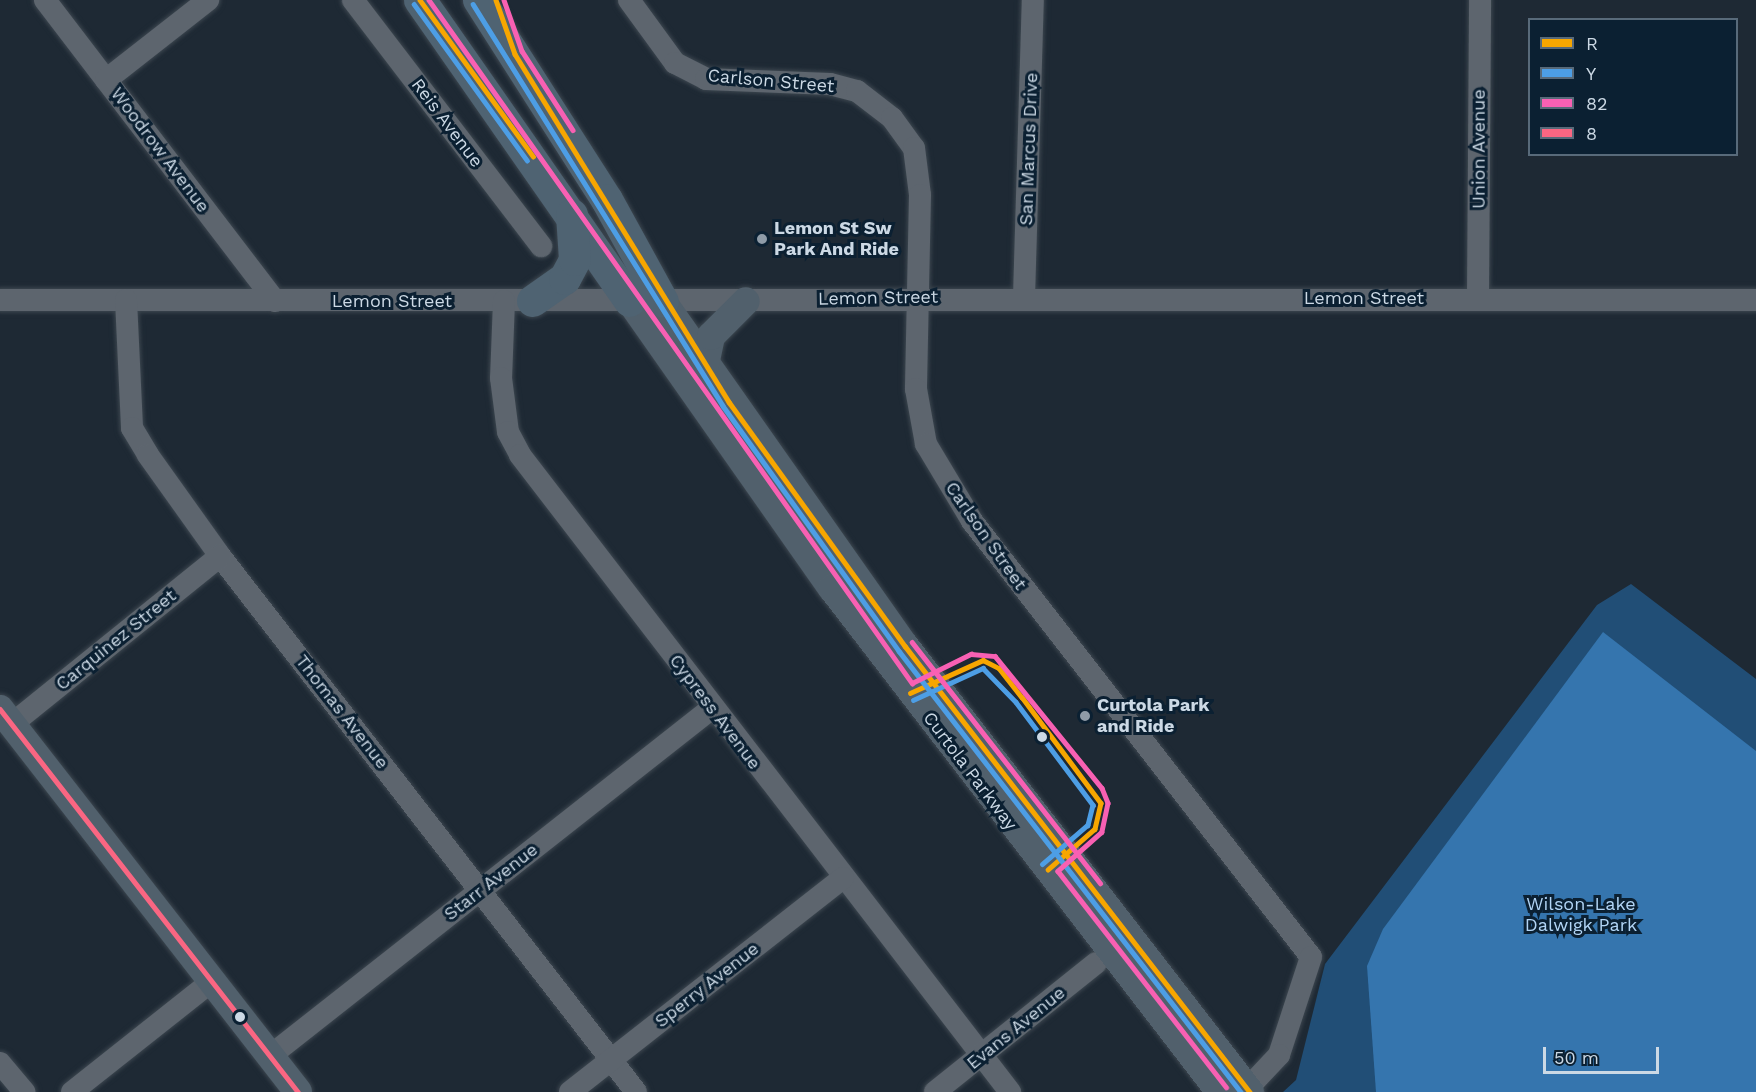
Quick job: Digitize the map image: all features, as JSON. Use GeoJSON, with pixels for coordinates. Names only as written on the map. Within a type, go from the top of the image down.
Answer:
{"type":"FeatureCollection","features":[{"type":"Feature","properties":{"kind":"highway"},"geometry":{"type":"LineString","coordinates":[[402,0],[458,54]]}},
{"type":"Feature","properties":{"kind":"highway","name":"Curtola Parkway"},"geometry":{"type":"LineString","coordinates":[[420,0],[572,214],[630,301]]}},
{"type":"Feature","properties":{"kind":"highway","name":"Curtola Parkway"},"geometry":{"type":"LineString","coordinates":[[479,0],[607,200],[663,302]]}},
{"type":"Feature","properties":{"kind":"highway"},"geometry":{"type":"LineString","coordinates":[[496,0],[515,54]]}},
{"type":"Feature","properties":{"kind":"highway"},"geometry":{"type":"LineString","coordinates":[[519,301],[565,279],[575,261],[572,214]]}},
{"type":"Feature","properties":{"kind":"main road","name":"Curtola Parkway"},"geometry":{"type":"LineString","coordinates":[[630,301],[832,588],[1200,1067],[1239,1091]]}},
{"type":"Feature","properties":{"kind":"main road"},"geometry":{"type":"LineString","coordinates":[[705,365],[718,324],[746,301]]}},
{"type":"Feature","properties":{"kind":"main road","name":"Curtola Parkway"},"geometry":{"type":"LineString","coordinates":[[663,302],[705,365],[905,646],[1239,1091]]}},
{"type":"Feature","properties":{"kind":"main road"},"geometry":{"type":"LineString","coordinates":[[6,716],[298,1092]]}},
{"type":"Feature","properties":{"kind":"street","name":"Woodrow Avenue"},"geometry":{"type":"LineString","coordinates":[[45,0],[275,300]]}},
{"type":"Feature","properties":{"kind":"street"},"geometry":{"type":"LineString","coordinates":[[106,80],[208,0]]}},
{"type":"Feature","properties":{"kind":"street","name":"Reis Avenue"},"geometry":{"type":"LineString","coordinates":[[353,0],[540,246]]}},
{"type":"Feature","properties":{"kind":"street","name":"Carlson Street"},"geometry":{"type":"LineString","coordinates":[[629,0],[675,63],[705,79],[830,84],[857,91],[892,118],[914,148],[920,195],[918,415],[935,462],[972,522],[1311,957],[1279,1055],[1239,1091]]}},
{"type":"Feature","properties":{"kind":"street","name":"San Marcus Drive"},"geometry":{"type":"LineString","coordinates":[[1024,297],[1033,0]]}},
{"type":"Feature","properties":{"kind":"street","name":"Union Avenue"},"geometry":{"type":"LineString","coordinates":[[1478,299],[1480,0]]}},
{"type":"Feature","properties":{"kind":"street","name":"Lemon Street"},"geometry":{"type":"LineString","coordinates":[[0,300],[663,302],[1024,297],[1756,300]]}},
{"type":"Feature","properties":{"kind":"street","name":"Thomas Avenue"},"geometry":{"type":"LineString","coordinates":[[126,300],[132,428],[220,556],[482,890],[636,1092]]}},
{"type":"Feature","properties":{"kind":"street","name":"Cypress Avenue"},"geometry":{"type":"LineString","coordinates":[[519,301],[501,378],[508,432],[712,708],[1010,1092]]}},
{"type":"Feature","properties":{"kind":"street","name":"Carquinez Street"},"geometry":{"type":"LineString","coordinates":[[6,716],[220,556]]}},
{"type":"Feature","properties":{"kind":"street","name":"Starr Avenue"},"geometry":{"type":"LineString","coordinates":[[270,1056],[712,708]]}},
{"type":"Feature","properties":{"kind":"street","name":"Sperry Avenue"},"geometry":{"type":"LineString","coordinates":[[570,1092],[843,878]]}},
{"type":"Feature","properties":{"kind":"street","name":"Evans Avenue"},"geometry":{"type":"LineString","coordinates":[[935,1092],[1096,963]]}},
{"type":"Feature","properties":{"kind":"street"},"geometry":{"type":"LineString","coordinates":[[72,1092],[212,981]]}},
{"type":"Feature","properties":{"kind":"street"},"geometry":{"type":"LineString","coordinates":[[0,1063],[24,1092]]}},
{"type":"Feature","properties":{"kind":"green space","name":"Wilson-Lake Dalwigk Park"},"geometry":{"type":"Polygon","coordinates":[[[1631,584],[1756,679],[1756,1092],[1283,1092],[1296,1080],[1325,964],[1597,605],[1631,584]]]}},
{"type":"Feature","properties":{"kind":"shaded area","name":"Wilson-Lake Dalwigk Park"},"geometry":{"type":"Polygon","coordinates":[[[1603,632],[1756,751],[1756,1092],[1376,1092],[1367,966],[1383,929],[1603,632]]]}},
{"type":"Feature","properties":{"kind":"transit line","name":"R"},"geometry":{"type":"LineString","coordinates":[[420,0],[533,156]]}},
{"type":"Feature","properties":{"kind":"transit line","name":"82"},"geometry":{"type":"LineString","coordinates":[[429,0],[912,683],[971,654],[995,656],[1102,788],[1108,803],[1102,832],[1058,871],[1226,1087]]}},
{"type":"Feature","properties":{"kind":"transit line","name":"R"},"geometry":{"type":"LineString","coordinates":[[496,0],[515,54],[729,402],[905,646],[1250,1092]]}},
{"type":"Feature","properties":{"kind":"transit line","name":"82"},"geometry":{"type":"LineString","coordinates":[[504,0],[522,51],[573,130]]}},
{"type":"Feature","properties":{"kind":"transit line","name":"Y"},"geometry":{"type":"LineString","coordinates":[[414,4],[527,160]]}},
{"type":"Feature","properties":{"kind":"transit line","name":"Y"},"geometry":{"type":"LineString","coordinates":[[473,4],[723,406],[899,651],[1241,1092]]}},
{"type":"Feature","properties":{"kind":"transit line","name":"82"},"geometry":{"type":"LineString","coordinates":[[912,642],[1100,883]]}},
{"type":"Feature","properties":{"kind":"transit line","name":"R"},"geometry":{"type":"LineString","coordinates":[[910,693],[983,660],[999,668],[1022,697],[1101,803],[1095,829],[1048,870]]}},
{"type":"Feature","properties":{"kind":"transit line","name":"Y"},"geometry":{"type":"LineString","coordinates":[[913,700],[983,668],[1016,702],[1093,805],[1088,825],[1043,864]]}},
{"type":"Feature","properties":{"kind":"transit line","name":"8"},"geometry":{"type":"LineString","coordinates":[[0,709],[298,1092]]}},
{"type":"Feature","properties":{"kind":"place","name":"Lemon St Sw Park And Ride"},"geometry":{"type":"Point","coordinates":[762,239]}},
{"type":"Feature","properties":{"kind":"place","name":"Curtola Park and Ride"},"geometry":{"type":"Point","coordinates":[1085,716]}}]}
